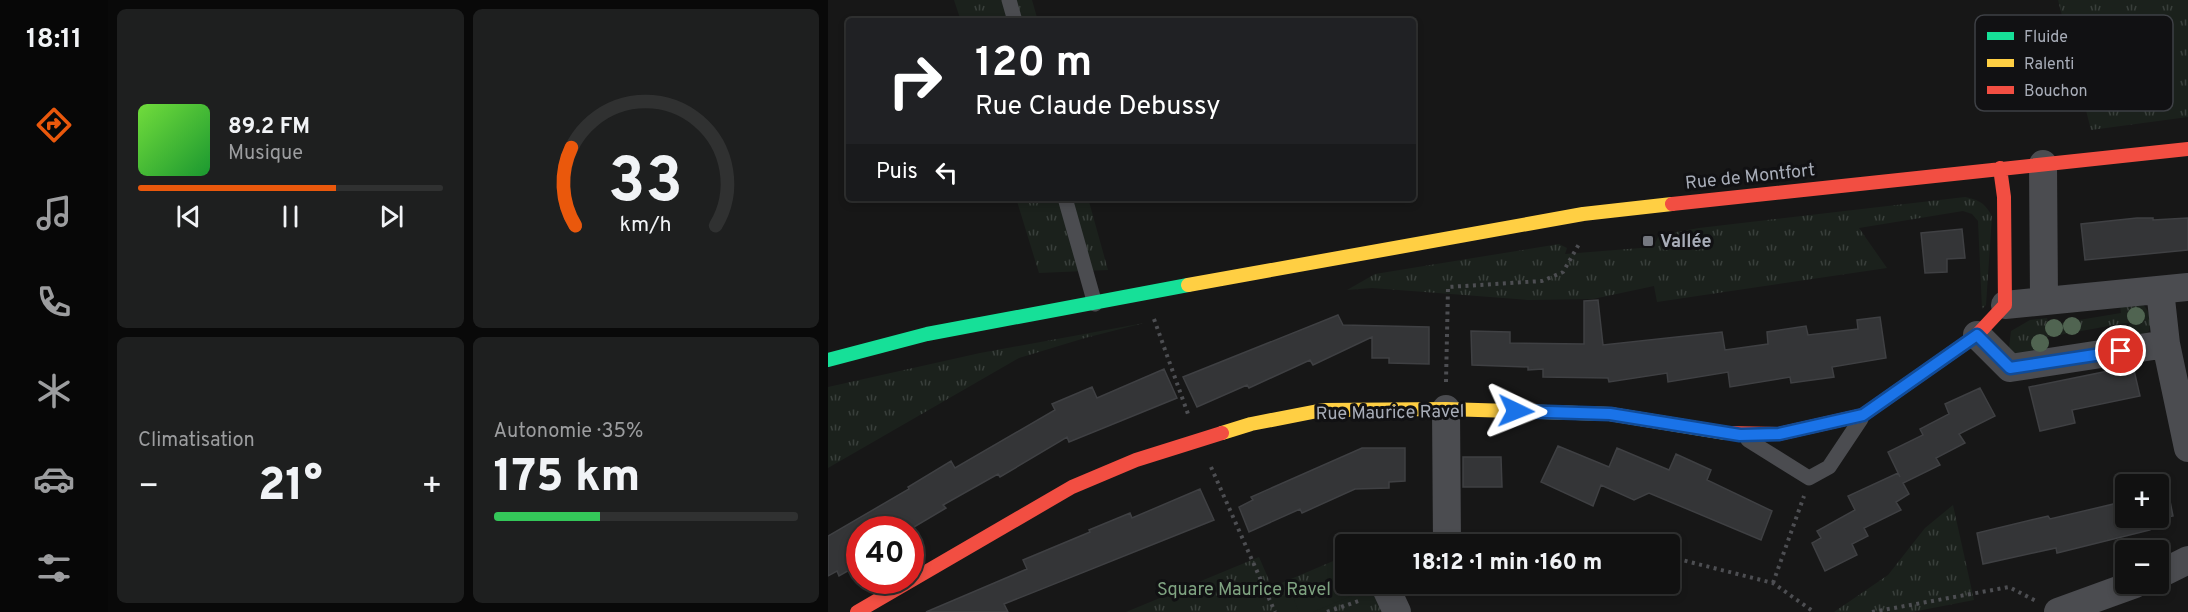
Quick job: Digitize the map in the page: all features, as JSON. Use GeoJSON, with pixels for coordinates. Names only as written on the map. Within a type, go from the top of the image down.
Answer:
{"type":"FeatureCollection","features":[{"type":"Feature","properties":{"kind":"main road","name":"Rue de Montfort"},"geometry":{"type":"LineString","coordinates":[[828,360],[927,334],[1318,260],[1594,212],[2188,148]]}},
{"type":"Feature","properties":{"kind":"main road"},"geometry":{"type":"LineString","coordinates":[[2000,168],[2004,197],[2005,305]]}},
{"type":"Feature","properties":{"kind":"main road","name":"Rue Maurice Ravel"},"geometry":{"type":"LineString","coordinates":[[857,612],[1072,487],[1136,460],[1251,424],[1323,410],[1446,409],[1610,414],[1740,435],[1779,434],[1863,415],[1977,335],[2005,305]]}},
{"type":"Feature","properties":{"kind":"street"},"geometry":{"type":"LineString","coordinates":[[2043,164],[2044,299]]}},
{"type":"Feature","properties":{"kind":"street"},"geometry":{"type":"LineString","coordinates":[[2005,305],[2044,299],[2188,287]]}},
{"type":"Feature","properties":{"kind":"street"},"geometry":{"type":"LineString","coordinates":[[2160,290],[2166,344],[2188,448]]}},
{"type":"Feature","properties":{"kind":"street"},"geometry":{"type":"LineString","coordinates":[[1977,335],[2010,368],[2166,344]]}},
{"type":"Feature","properties":{"kind":"street"},"geometry":{"type":"LineString","coordinates":[[1446,409],[1447,534]]}},
{"type":"Feature","properties":{"kind":"street"},"geometry":{"type":"LineString","coordinates":[[2169,570],[2188,560]]}},
{"type":"Feature","properties":{"kind":"street"},"geometry":{"type":"LineString","coordinates":[[2058,612],[2115,592]]}},
{"type":"Feature","properties":{"kind":"lane"},"geometry":{"type":"LineString","coordinates":[[1009,0],[1014,18]]}},
{"type":"Feature","properties":{"kind":"lane"},"geometry":{"type":"LineString","coordinates":[[1066,201],[1095,304]]}},
{"type":"Feature","properties":{"kind":"lane"},"geometry":{"type":"LineString","coordinates":[[1740,435],[1809,478],[1829,467],[1863,415]]}},
{"type":"Feature","properties":{"kind":"path"},"geometry":{"type":"LineString","coordinates":[[1446,409],[1448,286],[1542,281],[1563,272],[1579,243],[1590,242]]}},
{"type":"Feature","properties":{"kind":"path"},"geometry":{"type":"LineString","coordinates":[[1156,325],[1198,440],[1275,612]]}},
{"type":"Feature","properties":{"kind":"path"},"geometry":{"type":"LineString","coordinates":[[1773,583],[1800,513],[1809,478]]}},
{"type":"Feature","properties":{"kind":"path"},"geometry":{"type":"LineString","coordinates":[[1680,560],[1773,583],[1814,612]]}},
{"type":"Feature","properties":{"kind":"path"},"geometry":{"type":"LineString","coordinates":[[1872,612],[2009,586],[2058,612]]}},
{"type":"Feature","properties":{"kind":"path"},"geometry":{"type":"LineString","coordinates":[[1328,612],[1389,595]]}},
{"type":"Feature","properties":{"kind":"green space"},"geometry":{"type":"Polygon","coordinates":[[[954,0],[1032,0],[1037,18],[960,18],[954,0]]]}},
{"type":"Feature","properties":{"kind":"green space"},"geometry":{"type":"Polygon","coordinates":[[[2058,0],[2188,0],[2188,117],[2091,130],[2086,111],[2173,111],[2173,15],[2062,15],[2058,0]]]}},
{"type":"Feature","properties":{"kind":"green space"},"geometry":{"type":"Polygon","coordinates":[[[1965,197],[1981,203],[1992,216],[1986,305],[1982,309],[1978,221],[1972,214],[1963,211],[1859,228],[1887,268],[1657,302],[1654,286],[1593,299],[1528,300],[1372,288],[1347,290],[1375,274],[1559,244],[1567,248],[1565,254],[1653,247],[1659,235],[1699,228],[1965,197]]]}},
{"type":"Feature","properties":{"kind":"green space"},"geometry":{"type":"Polygon","coordinates":[[[1017,201],[1089,201],[1108,270],[1039,273],[1017,201]]]}},
{"type":"Feature","properties":{"kind":"green space"},"geometry":{"type":"Polygon","coordinates":[[[2140,302],[2146,308],[2150,319],[2149,331],[2143,335],[2121,339],[2131,322],[2048,337],[2039,356],[2016,357],[2009,348],[2011,331],[2030,320],[2047,318],[2049,325],[2121,313],[2120,304],[2140,302]]]}},
{"type":"Feature","properties":{"kind":"green space"},"geometry":{"type":"Polygon","coordinates":[[[1144,323],[1019,358],[828,468],[828,387],[980,353],[1144,323]]]}},
{"type":"Feature","properties":{"kind":"green space"},"geometry":{"type":"Polygon","coordinates":[[[1953,505],[1974,600],[1912,612],[1834,612],[1888,575],[1925,528],[1953,505]]]}},
{"type":"Feature","properties":{"kind":"green space","name":"Square Maurice Ravel"},"geometry":{"type":"Polygon","coordinates":[[[1259,557],[1272,587],[1335,560],[1335,594],[1376,594],[1384,612],[1126,612],[1259,557]]]}},
{"type":"Feature","properties":{"kind":"green space"},"geometry":{"type":"Polygon","coordinates":[[[1335,577],[1335,594],[1356,594],[1313,612],[1299,612],[1292,595],[1335,577]]]}},
{"type":"Feature","properties":{"kind":"building"},"geometry":{"type":"Polygon","coordinates":[[[2153,218],[2153,220],[2188,218],[2188,250],[2085,260],[2081,224],[2153,218]]]}},
{"type":"Feature","properties":{"kind":"building"},"geometry":{"type":"Polygon","coordinates":[[[1962,229],[1965,258],[1947,259],[1947,272],[1925,273],[1921,233],[1962,229]]]}},
{"type":"Feature","properties":{"kind":"building"},"geometry":{"type":"Polygon","coordinates":[[[1598,300],[1603,345],[1722,332],[1725,350],[1768,344],[1767,332],[1806,326],[1808,335],[1858,329],[1857,320],[1880,317],[1886,358],[1832,367],[1834,377],[1791,383],[1790,377],[1730,387],[1728,372],[1668,382],[1667,373],[1609,382],[1608,378],[1543,377],[1543,369],[1528,370],[1528,367],[1472,365],[1471,331],[1510,332],[1510,343],[1584,344],[1584,301],[1598,300]]]}},
{"type":"Feature","properties":{"kind":"building"},"geometry":{"type":"Polygon","coordinates":[[[1338,315],[1343,325],[1429,327],[1429,364],[1389,363],[1389,358],[1372,358],[1372,337],[1313,365],[1310,360],[1249,388],[1247,385],[1197,407],[1183,377],[1338,315]]]}},
{"type":"Feature","properties":{"kind":"building"},"geometry":{"type":"Polygon","coordinates":[[[2133,366],[2140,396],[2072,410],[2075,423],[2040,431],[2029,387],[2133,366]]]}},
{"type":"Feature","properties":{"kind":"building"},"geometry":{"type":"Polygon","coordinates":[[[1164,369],[1177,398],[1069,442],[1067,437],[1000,477],[998,474],[943,505],[946,508],[924,521],[924,516],[862,516],[951,461],[955,468],[1055,410],[1052,404],[1092,387],[1097,398],[1164,369]]]}},
{"type":"Feature","properties":{"kind":"building"},"geometry":{"type":"Polygon","coordinates":[[[1980,388],[1995,416],[1959,434],[1965,443],[1936,458],[1940,465],[1903,483],[1909,494],[1896,502],[1901,510],[1864,528],[1868,536],[1852,544],[1857,555],[1825,571],[1812,543],[1821,538],[1817,531],[1855,510],[1848,496],[1898,473],[1900,477],[1888,452],[1923,435],[1920,429],[1949,414],[1945,404],[1980,388]]]}},
{"type":"Feature","properties":{"kind":"building"},"geometry":{"type":"Polygon","coordinates":[[[1558,446],[1609,467],[1617,448],[1669,470],[1676,454],[1711,470],[1707,480],[1772,511],[1761,540],[1649,493],[1634,500],[1601,485],[1593,506],[1541,482],[1558,446]]]}},
{"type":"Feature","properties":{"kind":"building"},"geometry":{"type":"Polygon","coordinates":[[[1362,448],[1405,448],[1405,481],[1389,482],[1389,488],[1355,489],[1302,513],[1300,509],[1249,532],[1239,507],[1253,500],[1251,497],[1362,448]]]}},
{"type":"Feature","properties":{"kind":"building"},"geometry":{"type":"Polygon","coordinates":[[[1463,457],[1501,457],[1502,487],[1463,487],[1463,457]]]}},
{"type":"Feature","properties":{"kind":"building"},"geometry":{"type":"Polygon","coordinates":[[[1200,489],[1214,520],[1004,604],[1008,612],[926,612],[1027,569],[1023,560],[1090,532],[1089,530],[1130,513],[1132,518],[1200,489]]]}},
{"type":"Feature","properties":{"kind":"building"},"geometry":{"type":"Polygon","coordinates":[[[2169,496],[2173,516],[2169,517],[2169,496]]]}},
{"type":"Feature","properties":{"kind":"building"},"geometry":{"type":"Polygon","coordinates":[[[2115,504],[2115,528],[2150,528],[2150,530],[2057,553],[2056,548],[1983,564],[1977,533],[2048,516],[2050,519],[2115,504]]]}},
{"type":"Feature","properties":{"kind":"building"},"geometry":{"type":"Polygon","coordinates":[[[846,526],[846,572],[839,576],[837,571],[828,576],[828,536],[846,526]]]}},
{"type":"Feature","properties":{"kind":"traffic: fast"},"geometry":{"type":"LineString","coordinates":[[828,360],[927,334],[1188,285]]}},
{"type":"Feature","properties":{"kind":"traffic: slow"},"geometry":{"type":"LineString","coordinates":[[1188,285],[1583,214],[1672,204]]}},
{"type":"Feature","properties":{"kind":"traffic: slow"},"geometry":{"type":"LineString","coordinates":[[1222,433],[1251,424],[1323,410],[1446,409],[1610,414],[1726,433]]}},
{"type":"Feature","properties":{"kind":"traffic: jam"},"geometry":{"type":"LineString","coordinates":[[1672,204],[2188,149]]}},
{"type":"Feature","properties":{"kind":"traffic: jam"},"geometry":{"type":"LineString","coordinates":[[1726,433],[1779,434],[1863,415],[1977,335],[2005,305],[2004,197],[2000,168]]}},
{"type":"Feature","properties":{"kind":"traffic: jam"},"geometry":{"type":"LineString","coordinates":[[857,612],[1072,487],[1136,460],[1222,433]]}},
{"type":"Feature","properties":{"kind":"place","name":"Vallée"},"geometry":{"type":"Point","coordinates":[1648,241]}},
{"type":"Feature","properties":{"kind":"route"},"geometry":{"type":"LineString","coordinates":[[1516,411],[1610,414],[1740,435],[1779,434],[1826,426],[1863,415],[1977,335],[2010,368],[2121,351]]}}]}
